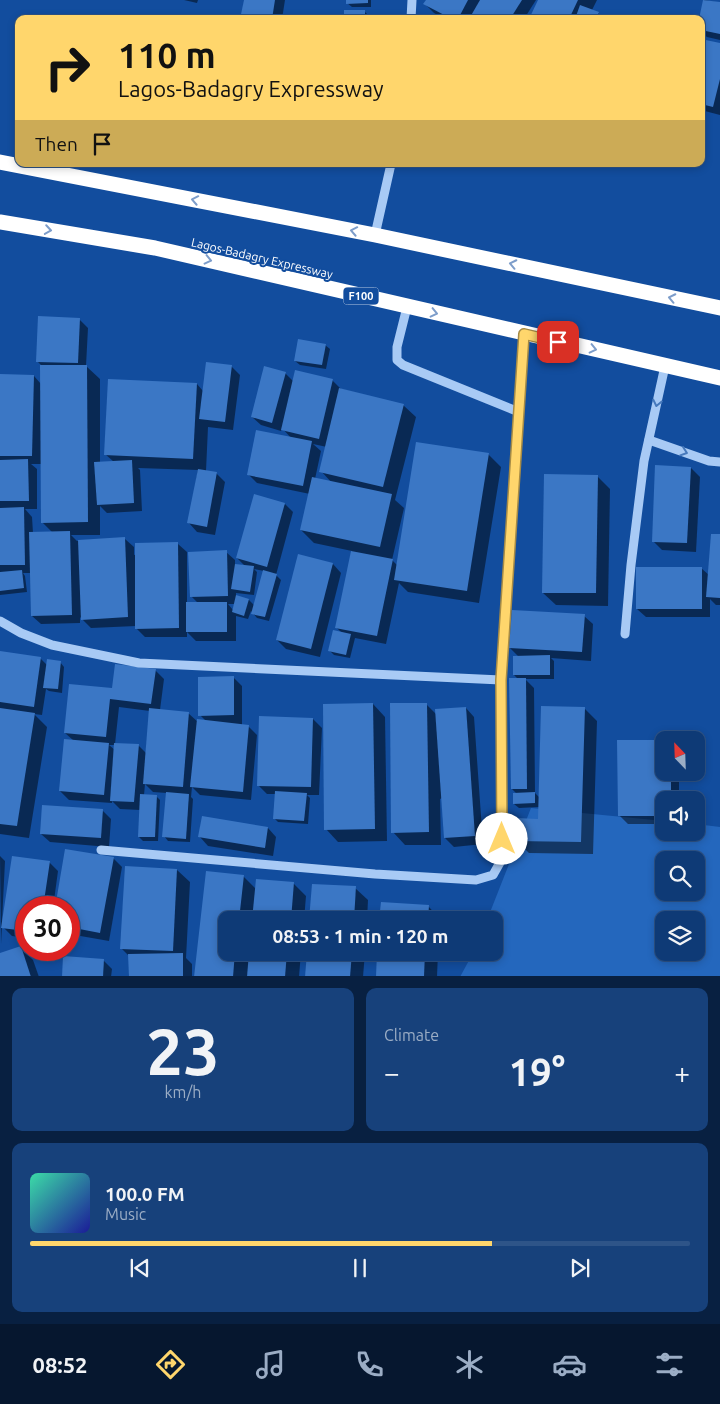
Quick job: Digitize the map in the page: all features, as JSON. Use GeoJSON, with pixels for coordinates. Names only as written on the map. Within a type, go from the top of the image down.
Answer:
{"type":"FeatureCollection","features":[{"type":"Feature","properties":{"kind":"highway"},"geometry":{"type":"LineString","coordinates":[[0,162],[15,165]]}},
{"type":"Feature","properties":{"kind":"highway"},"geometry":{"type":"LineString","coordinates":[[26,167],[375,235],[720,308]]}},
{"type":"Feature","properties":{"kind":"highway","name":"Lagos-Badagry Expressway"},"geometry":{"type":"LineString","coordinates":[[0,222],[155,248],[720,378]]}},
{"type":"Feature","properties":{"kind":"street"},"geometry":{"type":"LineString","coordinates":[[411,15],[412,0]]}},
{"type":"Feature","properties":{"kind":"street"},"geometry":{"type":"LineString","coordinates":[[375,235],[390,167]]}},
{"type":"Feature","properties":{"kind":"street"},"geometry":{"type":"LineString","coordinates":[[406,307],[396,360],[403,365],[519,412]]}},
{"type":"Feature","properties":{"kind":"street"},"geometry":{"type":"LineString","coordinates":[[101,850],[375,874],[476,880],[493,875],[502,858],[501,680],[524,334]]}},
{"type":"Feature","properties":{"kind":"street"},"geometry":{"type":"LineString","coordinates":[[624,634],[643,470],[665,366]]}},
{"type":"Feature","properties":{"kind":"street"},"geometry":{"type":"LineString","coordinates":[[649,440],[709,461],[720,462]]}},
{"type":"Feature","properties":{"kind":"street"},"geometry":{"type":"LineString","coordinates":[[0,621],[20,633],[52,645],[140,663],[501,680]]}},
{"type":"Feature","properties":{"kind":"shaded area"},"geometry":{"type":"Polygon","coordinates":[[[531,808],[655,820],[655,841],[705,841],[705,825],[720,827],[720,976],[461,976],[469,961],[503,961],[503,911],[491,911],[531,808]]]}},
{"type":"Feature","properties":{"kind":"building"},"geometry":{"type":"Polygon","coordinates":[[[244,0],[275,0],[273,15],[241,15],[244,0]]]}},
{"type":"Feature","properties":{"kind":"building"},"geometry":{"type":"Polygon","coordinates":[[[346,0],[368,0],[368,3],[346,4],[346,0]]]}},
{"type":"Feature","properties":{"kind":"building"},"geometry":{"type":"Polygon","coordinates":[[[426,0],[468,0],[460,15],[444,15],[423,4],[426,0]]]}},
{"type":"Feature","properties":{"kind":"building"},"geometry":{"type":"Polygon","coordinates":[[[480,0],[522,0],[513,15],[471,15],[480,0]]]}},
{"type":"Feature","properties":{"kind":"building"},"geometry":{"type":"Polygon","coordinates":[[[538,0],[578,0],[571,15],[531,15],[538,0]]]}},
{"type":"Feature","properties":{"kind":"building"},"geometry":{"type":"Polygon","coordinates":[[[703,0],[720,2],[720,34],[705,31],[705,15],[700,15],[703,0]]]}},
{"type":"Feature","properties":{"kind":"building"},"geometry":{"type":"Polygon","coordinates":[[[580,5],[599,12],[598,15],[576,15],[580,5]]]}},
{"type":"Feature","properties":{"kind":"building"},"geometry":{"type":"Polygon","coordinates":[[[344,10],[365,10],[365,15],[344,15],[344,10]]]}},
{"type":"Feature","properties":{"kind":"building"},"geometry":{"type":"Polygon","coordinates":[[[705,40],[720,43],[720,79],[713,107],[705,105],[705,40]]]}},
{"type":"Feature","properties":{"kind":"building"},"geometry":{"type":"Polygon","coordinates":[[[38,316],[80,318],[78,363],[36,362],[38,316]]]}},
{"type":"Feature","properties":{"kind":"building"},"geometry":{"type":"Polygon","coordinates":[[[298,339],[326,344],[322,365],[294,361],[298,339]]]}},
{"type":"Feature","properties":{"kind":"building"},"geometry":{"type":"Polygon","coordinates":[[[206,362],[232,365],[225,422],[199,419],[206,362]]]}},
{"type":"Feature","properties":{"kind":"building"},"geometry":{"type":"Polygon","coordinates":[[[40,365],[87,365],[88,522],[41,523],[40,365]]]}},
{"type":"Feature","properties":{"kind":"building"},"geometry":{"type":"Polygon","coordinates":[[[264,366],[286,372],[272,423],[251,417],[264,366]]]}},
{"type":"Feature","properties":{"kind":"building"},"geometry":{"type":"Polygon","coordinates":[[[295,370],[333,379],[319,439],[281,430],[295,370]]]}},
{"type":"Feature","properties":{"kind":"building"},"geometry":{"type":"Polygon","coordinates":[[[0,374],[34,375],[32,456],[0,456],[0,374]]]}},
{"type":"Feature","properties":{"kind":"building"},"geometry":{"type":"Polygon","coordinates":[[[108,379],[197,383],[193,459],[104,455],[108,379]]]}},
{"type":"Feature","properties":{"kind":"building"},"geometry":{"type":"Polygon","coordinates":[[[339,388],[404,404],[383,487],[319,472],[339,388]]]}},
{"type":"Feature","properties":{"kind":"building"},"geometry":{"type":"Polygon","coordinates":[[[256,430],[312,441],[303,486],[247,475],[256,430]]]}},
{"type":"Feature","properties":{"kind":"building"},"geometry":{"type":"Polygon","coordinates":[[[416,442],[489,453],[467,591],[394,580],[416,442]]]}},
{"type":"Feature","properties":{"kind":"building"},"geometry":{"type":"Polygon","coordinates":[[[28,459],[29,501],[0,501],[0,460],[28,459]]]}},
{"type":"Feature","properties":{"kind":"building"},"geometry":{"type":"Polygon","coordinates":[[[132,460],[134,503],[97,505],[94,462],[132,460]]]}},
{"type":"Feature","properties":{"kind":"building"},"geometry":{"type":"Polygon","coordinates":[[[655,465],[691,467],[687,543],[652,542],[655,465]]]}},
{"type":"Feature","properties":{"kind":"building"},"geometry":{"type":"Polygon","coordinates":[[[198,469],[217,472],[207,527],[187,523],[198,469]]]}},
{"type":"Feature","properties":{"kind":"building"},"geometry":{"type":"Polygon","coordinates":[[[544,474],[598,475],[596,593],[542,593],[544,474]]]}},
{"type":"Feature","properties":{"kind":"building"},"geometry":{"type":"Polygon","coordinates":[[[312,477],[392,494],[380,547],[300,530],[312,477]]]}},
{"type":"Feature","properties":{"kind":"building"},"geometry":{"type":"Polygon","coordinates":[[[254,494],[285,503],[267,567],[236,558],[254,494]]]}},
{"type":"Feature","properties":{"kind":"building"},"geometry":{"type":"Polygon","coordinates":[[[24,507],[25,565],[0,565],[0,508],[24,507]]]}},
{"type":"Feature","properties":{"kind":"building"},"geometry":{"type":"Polygon","coordinates":[[[70,531],[72,615],[31,616],[29,532],[70,531]]]}},
{"type":"Feature","properties":{"kind":"building"},"geometry":{"type":"Polygon","coordinates":[[[711,534],[720,534],[720,598],[706,597],[711,534]]]}},
{"type":"Feature","properties":{"kind":"building"},"geometry":{"type":"Polygon","coordinates":[[[125,537],[128,617],[81,620],[78,540],[125,537]]]}},
{"type":"Feature","properties":{"kind":"building"},"geometry":{"type":"Polygon","coordinates":[[[178,542],[179,628],[135,629],[135,543],[178,542]]]}},
{"type":"Feature","properties":{"kind":"building"},"geometry":{"type":"Polygon","coordinates":[[[227,550],[228,596],[190,597],[188,552],[227,550]]]}},
{"type":"Feature","properties":{"kind":"building"},"geometry":{"type":"Polygon","coordinates":[[[351,551],[393,559],[377,636],[335,628],[351,551]]]}},
{"type":"Feature","properties":{"kind":"building"},"geometry":{"type":"Polygon","coordinates":[[[298,554],[333,563],[311,649],[276,640],[298,554]]]}},
{"type":"Feature","properties":{"kind":"building"},"geometry":{"type":"Polygon","coordinates":[[[235,564],[254,566],[250,592],[231,589],[235,564]]]}},
{"type":"Feature","properties":{"kind":"building"},"geometry":{"type":"Polygon","coordinates":[[[636,567],[702,567],[702,609],[636,609],[636,567]]]}},
{"type":"Feature","properties":{"kind":"building"},"geometry":{"type":"Polygon","coordinates":[[[22,570],[24,588],[0,591],[0,572],[22,570]]]}},
{"type":"Feature","properties":{"kind":"building"},"geometry":{"type":"Polygon","coordinates":[[[263,570],[277,574],[265,617],[251,614],[263,570]]]}},
{"type":"Feature","properties":{"kind":"building"},"geometry":{"type":"Polygon","coordinates":[[[236,595],[249,599],[244,616],[232,612],[236,595]]]}},
{"type":"Feature","properties":{"kind":"building"},"geometry":{"type":"Polygon","coordinates":[[[186,602],[227,602],[227,632],[186,632],[186,602]]]}},
{"type":"Feature","properties":{"kind":"building"},"geometry":{"type":"Polygon","coordinates":[[[512,610],[585,614],[582,652],[509,648],[512,610]]]}},
{"type":"Feature","properties":{"kind":"building"},"geometry":{"type":"Polygon","coordinates":[[[333,630],[351,634],[346,655],[328,651],[333,630]]]}},
{"type":"Feature","properties":{"kind":"building"},"geometry":{"type":"Polygon","coordinates":[[[0,651],[41,657],[34,707],[0,702],[0,651]]]}},
{"type":"Feature","properties":{"kind":"building"},"geometry":{"type":"Polygon","coordinates":[[[550,655],[550,675],[513,675],[513,656],[550,655]]]}},
{"type":"Feature","properties":{"kind":"building"},"geometry":{"type":"Polygon","coordinates":[[[47,659],[61,661],[58,689],[43,688],[47,659]]]}},
{"type":"Feature","properties":{"kind":"building"},"geometry":{"type":"Polygon","coordinates":[[[115,664],[156,669],[151,704],[110,699],[106,737],[64,733],[69,684],[112,688],[115,664]]]}},
{"type":"Feature","properties":{"kind":"building"},"geometry":{"type":"Polygon","coordinates":[[[234,676],[234,715],[198,716],[198,677],[234,676]]]}},
{"type":"Feature","properties":{"kind":"building"},"geometry":{"type":"Polygon","coordinates":[[[509,678],[526,678],[527,789],[511,789],[509,678]]]}},
{"type":"Feature","properties":{"kind":"building"},"geometry":{"type":"Polygon","coordinates":[[[373,703],[375,829],[324,830],[323,704],[373,703]]]}},
{"type":"Feature","properties":{"kind":"building"},"geometry":{"type":"Polygon","coordinates":[[[390,703],[427,703],[429,832],[391,833],[390,703]]]}},
{"type":"Feature","properties":{"kind":"building"},"geometry":{"type":"Polygon","coordinates":[[[541,706],[585,707],[581,842],[515,841],[516,818],[538,819],[541,706]]]}},
{"type":"Feature","properties":{"kind":"building"},"geometry":{"type":"Polygon","coordinates":[[[466,707],[475,836],[444,838],[435,709],[466,707]]]}},
{"type":"Feature","properties":{"kind":"building"},"geometry":{"type":"Polygon","coordinates":[[[0,708],[35,713],[17,826],[0,824],[0,708]]]}},
{"type":"Feature","properties":{"kind":"building"},"geometry":{"type":"Polygon","coordinates":[[[149,708],[189,712],[183,787],[143,784],[149,708]]]}},
{"type":"Feature","properties":{"kind":"building"},"geometry":{"type":"Polygon","coordinates":[[[259,716],[313,718],[311,787],[257,786],[259,716]]]}},
{"type":"Feature","properties":{"kind":"building"},"geometry":{"type":"Polygon","coordinates":[[[197,719],[249,725],[243,792],[190,787],[197,719]]]}},
{"type":"Feature","properties":{"kind":"building"},"geometry":{"type":"Polygon","coordinates":[[[64,739],[109,743],[104,795],[59,791],[64,739]]]}},
{"type":"Feature","properties":{"kind":"building"},"geometry":{"type":"Polygon","coordinates":[[[617,740],[655,740],[655,781],[671,781],[671,791],[655,791],[655,816],[618,816],[617,740]]]}},
{"type":"Feature","properties":{"kind":"building"},"geometry":{"type":"Polygon","coordinates":[[[114,743],[139,744],[134,802],[110,801],[114,743]]]}},
{"type":"Feature","properties":{"kind":"building"},"geometry":{"type":"Polygon","coordinates":[[[275,791],[307,793],[304,821],[273,819],[275,791]]]}},
{"type":"Feature","properties":{"kind":"building"},"geometry":{"type":"Polygon","coordinates":[[[166,792],[189,794],[186,839],[162,837],[166,792]]]}},
{"type":"Feature","properties":{"kind":"building"},"geometry":{"type":"Polygon","coordinates":[[[535,792],[535,803],[513,804],[513,793],[535,792]]]}},
{"type":"Feature","properties":{"kind":"building"},"geometry":{"type":"Polygon","coordinates":[[[140,794],[157,795],[155,837],[138,837],[140,794]]]}},
{"type":"Feature","properties":{"kind":"building"},"geometry":{"type":"Polygon","coordinates":[[[42,805],[103,809],[101,838],[40,834],[42,805]]]}},
{"type":"Feature","properties":{"kind":"building"},"geometry":{"type":"Polygon","coordinates":[[[202,816],[268,827],[265,848],[198,837],[202,816]]]}},
{"type":"Feature","properties":{"kind":"building"},"geometry":{"type":"Polygon","coordinates":[[[65,849],[114,857],[100,933],[80,929],[80,896],[57,896],[65,849]]]}},
{"type":"Feature","properties":{"kind":"building"},"geometry":{"type":"Polygon","coordinates":[[[12,856],[50,861],[45,896],[15,896],[15,930],[1,928],[12,856]]]}},
{"type":"Feature","properties":{"kind":"building"},"geometry":{"type":"Polygon","coordinates":[[[125,866],[177,869],[173,951],[120,949],[125,866]]]}},
{"type":"Feature","properties":{"kind":"building"},"geometry":{"type":"Polygon","coordinates":[[[206,871],[244,875],[240,911],[218,911],[218,961],[234,961],[233,976],[194,976],[206,871]]]}},
{"type":"Feature","properties":{"kind":"building"},"geometry":{"type":"Polygon","coordinates":[[[256,879],[294,882],[292,911],[253,911],[256,879]]]}},
{"type":"Feature","properties":{"kind":"building"},"geometry":{"type":"Polygon","coordinates":[[[312,884],[356,886],[355,911],[310,911],[312,884]]]}},
{"type":"Feature","properties":{"kind":"building"},"geometry":{"type":"Polygon","coordinates":[[[381,902],[429,905],[429,911],[380,911],[381,902]]]}},
{"type":"Feature","properties":{"kind":"building"},"geometry":{"type":"Polygon","coordinates":[[[15,948],[15,961],[26,961],[31,976],[0,976],[0,953],[15,948]]]}},
{"type":"Feature","properties":{"kind":"building"},"geometry":{"type":"Polygon","coordinates":[[[183,953],[183,976],[129,976],[128,954],[183,953]]]}},
{"type":"Feature","properties":{"kind":"building"},"geometry":{"type":"Polygon","coordinates":[[[80,957],[104,959],[103,976],[62,976],[63,961],[80,961],[80,957]]]}},
{"type":"Feature","properties":{"kind":"building"},"geometry":{"type":"Polygon","coordinates":[[[248,961],[286,961],[285,976],[247,976],[248,961]]]}},
{"type":"Feature","properties":{"kind":"building"},"geometry":{"type":"Polygon","coordinates":[[[306,961],[351,961],[350,976],[305,976],[306,961]]]}},
{"type":"Feature","properties":{"kind":"building"},"geometry":{"type":"Polygon","coordinates":[[[377,961],[425,961],[424,976],[376,976],[377,961]]]}},
{"type":"Feature","properties":{"kind":"route"},"geometry":{"type":"LineString","coordinates":[[502,839],[501,680],[524,334],[558,342]]}}]}
